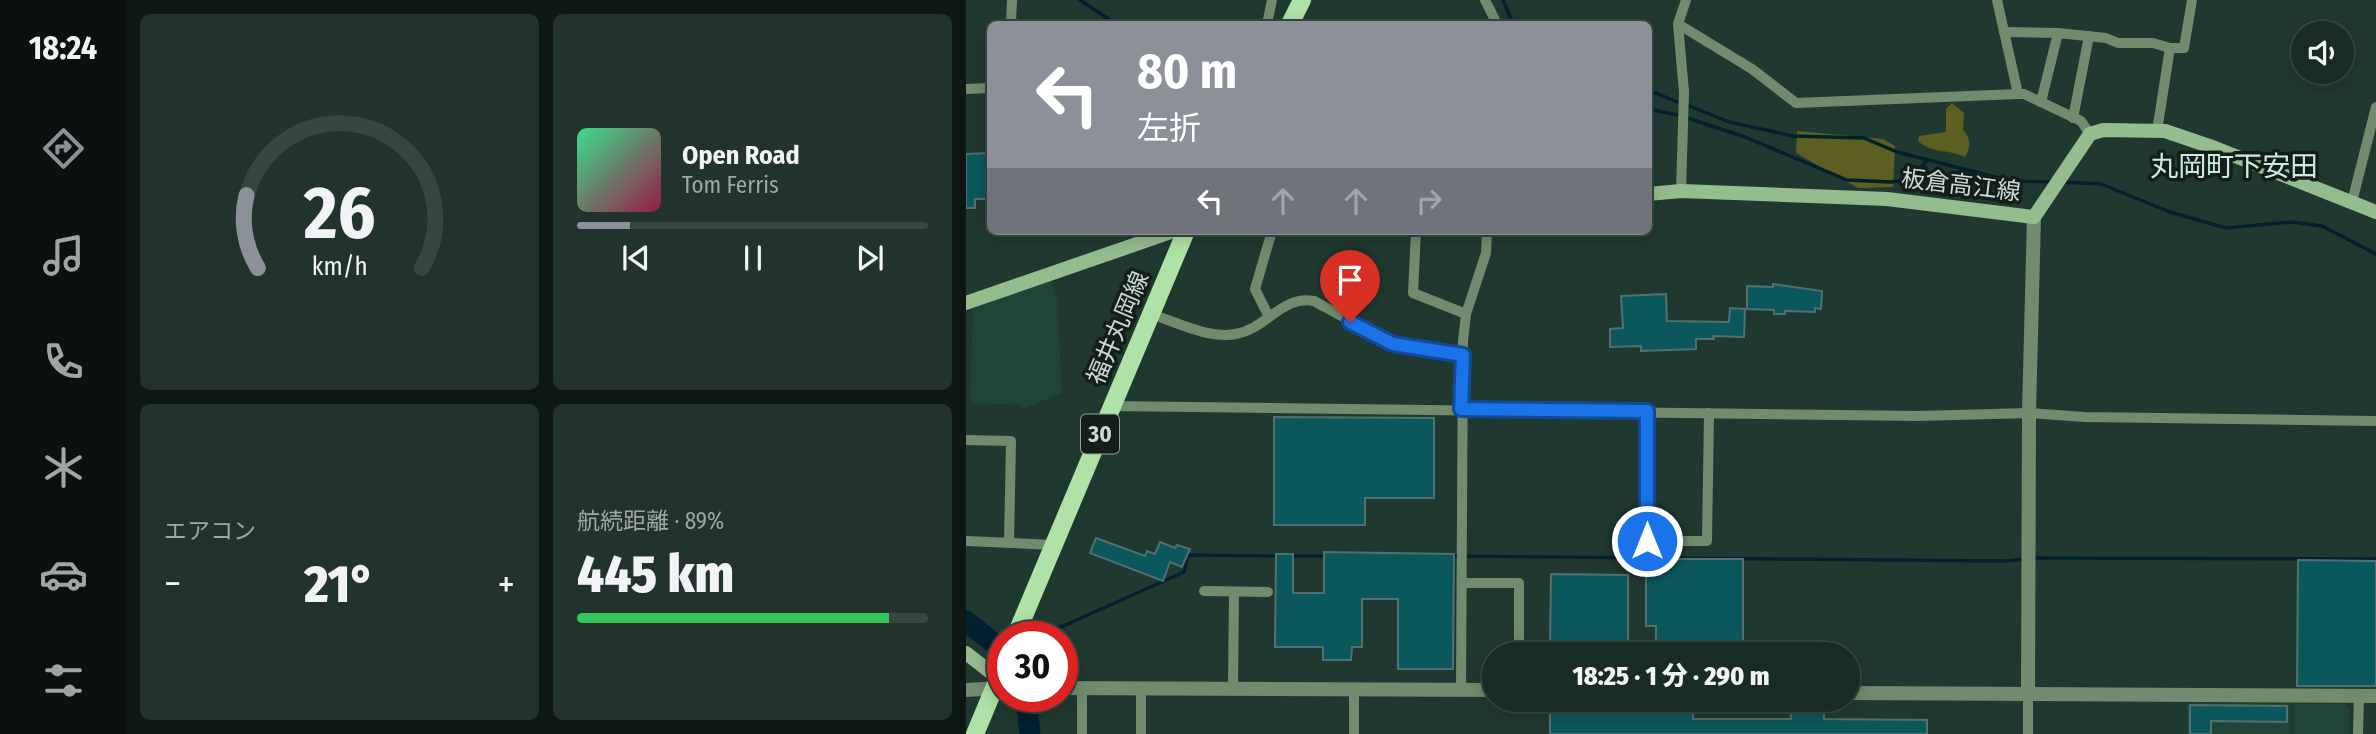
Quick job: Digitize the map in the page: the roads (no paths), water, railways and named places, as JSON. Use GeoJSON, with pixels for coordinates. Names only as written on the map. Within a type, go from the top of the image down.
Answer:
{"type":"FeatureCollection","features":[{"type":"Feature","properties":{"kind":"main road"},"geometry":{"type":"LineString","coordinates":[[1292,21],[1302,0]]}},
{"type":"Feature","properties":{"kind":"main road"},"geometry":{"type":"LineString","coordinates":[[2090,134],[2103,130],[2157,131],[2215,148],[2376,212]]}},
{"type":"Feature","properties":{"kind":"main road","name":"板倉高江線"},"geometry":{"type":"LineString","coordinates":[[1652,194],[1681,191],[1887,199],[2034,217],[2090,134]]}},
{"type":"Feature","properties":{"kind":"main road"},"geometry":{"type":"LineString","coordinates":[[966,303],[1162,235]]}},
{"type":"Feature","properties":{"kind":"main road","name":"福井丸岡線"},"geometry":{"type":"LineString","coordinates":[[1022,621],[1184,235]]}},
{"type":"Feature","properties":{"kind":"main road"},"geometry":{"type":"LineString","coordinates":[[966,653],[987,670]]}},
{"type":"Feature","properties":{"kind":"main road"},"geometry":{"type":"LineString","coordinates":[[975,734],[987,708]]}},
{"type":"Feature","properties":{"kind":"street"},"geometry":{"type":"LineString","coordinates":[[1012,0],[1012,21]]}},
{"type":"Feature","properties":{"kind":"street"},"geometry":{"type":"LineString","coordinates":[[1268,21],[1272,0]]}},
{"type":"Feature","properties":{"kind":"street"},"geometry":{"type":"LineString","coordinates":[[1485,0],[1496,21]]}},
{"type":"Feature","properties":{"kind":"street"},"geometry":{"type":"LineString","coordinates":[[1681,191],[1684,92],[1678,24],[1686,0]]}},
{"type":"Feature","properties":{"kind":"street"},"geometry":{"type":"LineString","coordinates":[[1997,0],[2018,94]]}},
{"type":"Feature","properties":{"kind":"street"},"geometry":{"type":"LineString","coordinates":[[2004,32],[2059,33],[2106,38],[2118,43],[2153,43],[2170,48],[2184,48],[2192,0]]}},
{"type":"Feature","properties":{"kind":"street"},"geometry":{"type":"LineString","coordinates":[[1678,24],[1752,69],[1796,103],[2024,94],[2081,121],[2090,134]]}},
{"type":"Feature","properties":{"kind":"street"},"geometry":{"type":"LineString","coordinates":[[2040,102],[2059,33]]}},
{"type":"Feature","properties":{"kind":"street"},"geometry":{"type":"LineString","coordinates":[[2073,117],[2089,36]]}},
{"type":"Feature","properties":{"kind":"street"},"geometry":{"type":"LineString","coordinates":[[2157,131],[2170,48]]}},
{"type":"Feature","properties":{"kind":"street"},"geometry":{"type":"LineString","coordinates":[[966,89],[987,88]]}},
{"type":"Feature","properties":{"kind":"street"},"geometry":{"type":"LineString","coordinates":[[2352,202],[2376,107]]}},
{"type":"Feature","properties":{"kind":"street"},"geometry":{"type":"LineString","coordinates":[[2028,734],[2029,412],[2034,217]]}},
{"type":"Feature","properties":{"kind":"street"},"geometry":{"type":"LineString","coordinates":[[1269,317],[1255,289],[1271,235]]}},
{"type":"Feature","properties":{"kind":"street"},"geometry":{"type":"LineString","coordinates":[[1416,235],[1413,293],[1466,314]]}},
{"type":"Feature","properties":{"kind":"street"},"geometry":{"type":"LineString","coordinates":[[1461,690],[1463,355],[1466,314],[1486,253],[1487,235]]}},
{"type":"Feature","properties":{"kind":"street"},"geometry":{"type":"LineString","coordinates":[[1151,314],[1210,334],[1239,334],[1294,300],[1303,298],[1314,300],[1393,344],[1463,355]]}},
{"type":"Feature","properties":{"kind":"street"},"geometry":{"type":"LineString","coordinates":[[1112,406],[1918,416],[2029,412],[2085,417],[2376,421]]}},
{"type":"Feature","properties":{"kind":"street"},"geometry":{"type":"LineString","coordinates":[[1647,411],[1647,541],[1707,541],[1709,413]]}},
{"type":"Feature","properties":{"kind":"street"},"geometry":{"type":"LineString","coordinates":[[966,440],[1011,442],[1009,543]]}},
{"type":"Feature","properties":{"kind":"street"},"geometry":{"type":"LineString","coordinates":[[966,541],[1054,545]]}},
{"type":"Feature","properties":{"kind":"street"},"geometry":{"type":"LineString","coordinates":[[1462,583],[1519,583],[1519,642]]}},
{"type":"Feature","properties":{"kind":"street"},"geometry":{"type":"LineString","coordinates":[[1203,591],[1268,592]]}},
{"type":"Feature","properties":{"kind":"street"},"geometry":{"type":"LineString","coordinates":[[1233,689],[1234,592]]}},
{"type":"Feature","properties":{"kind":"street"},"geometry":{"type":"LineString","coordinates":[[966,690],[987,684]]}},
{"type":"Feature","properties":{"kind":"street"},"geometry":{"type":"LineString","coordinates":[[1078,688],[1482,690]]}},
{"type":"Feature","properties":{"kind":"street"},"geometry":{"type":"LineString","coordinates":[[1082,688],[1082,734]]}},
{"type":"Feature","properties":{"kind":"street"},"geometry":{"type":"LineString","coordinates":[[1141,688],[1141,734]]}},
{"type":"Feature","properties":{"kind":"street"},"geometry":{"type":"LineString","coordinates":[[1354,689],[1354,734]]}},
{"type":"Feature","properties":{"kind":"street"},"geometry":{"type":"LineString","coordinates":[[1860,693],[2376,696]]}},
{"type":"Feature","properties":{"kind":"street"},"geometry":{"type":"LineString","coordinates":[[2358,734],[2359,696]]}},
{"type":"Feature","properties":{"kind":"waterway"},"geometry":{"type":"LineString","coordinates":[[1080,0],[1112,21]]}},
{"type":"Feature","properties":{"kind":"waterway"},"geometry":{"type":"LineString","coordinates":[[1503,0],[1512,21]]}},
{"type":"Feature","properties":{"kind":"waterway"},"geometry":{"type":"LineString","coordinates":[[1652,92],[1680,103]]}},
{"type":"Feature","properties":{"kind":"waterway"},"geometry":{"type":"LineString","coordinates":[[1687,105],[1729,122],[1793,136],[1864,138],[1897,152],[2011,181],[2053,182]]}},
{"type":"Feature","properties":{"kind":"waterway"},"geometry":{"type":"LineString","coordinates":[[1652,110],[1678,115],[1745,137],[1847,180],[1891,182],[1914,178],[1927,160]]}},
{"type":"Feature","properties":{"kind":"waterway"},"geometry":{"type":"LineString","coordinates":[[2061,182],[2101,184],[2170,212],[2226,228],[2292,222],[2322,226],[2376,254]]}},
{"type":"Feature","properties":{"kind":"waterway"},"geometry":{"type":"LineString","coordinates":[[1074,621],[1184,572],[1188,555],[1279,556]]}},
{"type":"Feature","properties":{"kind":"waterway"},"geometry":{"type":"LineString","coordinates":[[1290,556],[1328,556]]}},
{"type":"Feature","properties":{"kind":"waterway"},"geometry":{"type":"LineString","coordinates":[[1451,556],[2024,559]]}},
{"type":"Feature","properties":{"kind":"waterway"},"geometry":{"type":"LineString","coordinates":[[2032,558],[2376,559]]}},
{"type":"Feature","properties":{"kind":"waterway"},"geometry":{"type":"LineString","coordinates":[[966,621],[987,638]]}},
{"type":"Feature","properties":{"kind":"waterway"},"geometry":{"type":"LineString","coordinates":[[1028,712],[1030,734]]}},
{"type":"Feature","properties":{"kind":"district","name":"丸岡町下安田"},"geometry":{"type":"Point","coordinates":[2234,166]}}]}
